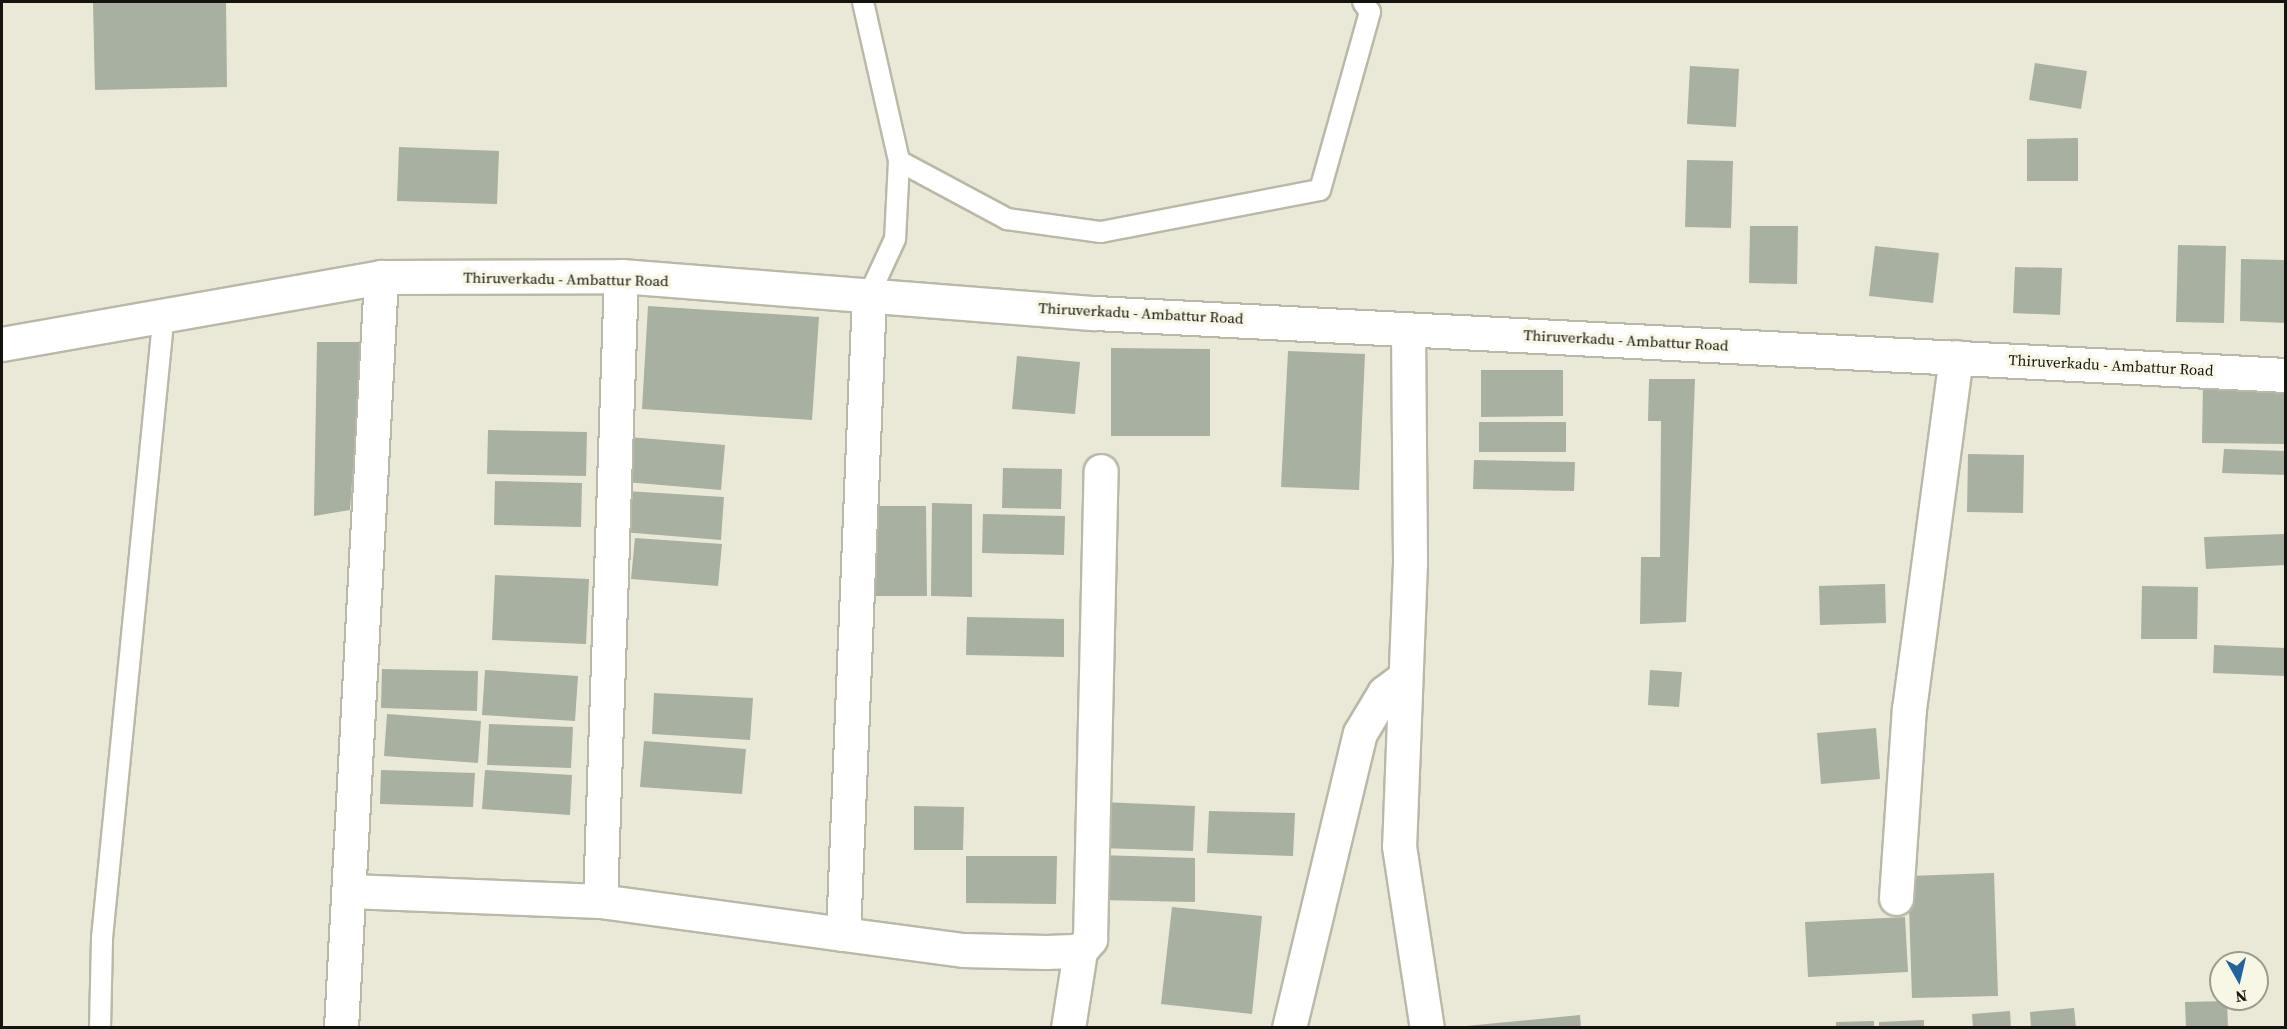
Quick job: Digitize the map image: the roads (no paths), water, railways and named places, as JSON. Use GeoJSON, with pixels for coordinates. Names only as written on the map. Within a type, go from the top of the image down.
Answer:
{"type":"FeatureCollection","features":[{"type":"Feature","properties":{"kind":"street","name":"Thiruverkadu - Ambattur Road"},"geometry":{"type":"LineString","coordinates":[[2,344],[164,312],[381,277],[621,276],[870,295],[1408,329],[2286,375]]}},
{"type":"Feature","properties":{"kind":"street"},"geometry":{"type":"LineString","coordinates":[[600,901],[621,276]]}},
{"type":"Feature","properties":{"kind":"street"},"geometry":{"type":"LineString","coordinates":[[341,1028],[351,891],[381,277]]}},
{"type":"Feature","properties":{"kind":"street"},"geometry":{"type":"LineString","coordinates":[[843,934],[870,295]]}},
{"type":"Feature","properties":{"kind":"street"},"geometry":{"type":"LineString","coordinates":[[1408,329],[1405,677],[1399,846],[1427,1028]]}},
{"type":"Feature","properties":{"kind":"street"},"geometry":{"type":"LineString","coordinates":[[1896,898],[1909,710],[1956,357]]}},
{"type":"Feature","properties":{"kind":"street"},"geometry":{"type":"LineString","coordinates":[[1068,1028],[1080,951],[1092,927],[1101,471]]}},
{"type":"Feature","properties":{"kind":"street"},"geometry":{"type":"LineString","coordinates":[[1289,1028],[1360,733],[1384,693],[1405,677]]}},
{"type":"Feature","properties":{"kind":"street"},"geometry":{"type":"LineString","coordinates":[[351,891],[600,901],[963,950],[1080,951]]}},
{"type":"Feature","properties":{"kind":"lane"},"geometry":{"type":"LineString","coordinates":[[863,2],[899,161],[895,238],[870,295]]}},
{"type":"Feature","properties":{"kind":"lane"},"geometry":{"type":"LineString","coordinates":[[899,161],[1007,219],[1101,232],[1320,190],[1370,12],[1363,2]]}},
{"type":"Feature","properties":{"kind":"lane"},"geometry":{"type":"LineString","coordinates":[[100,1028],[102,938],[164,312]]}}]}
